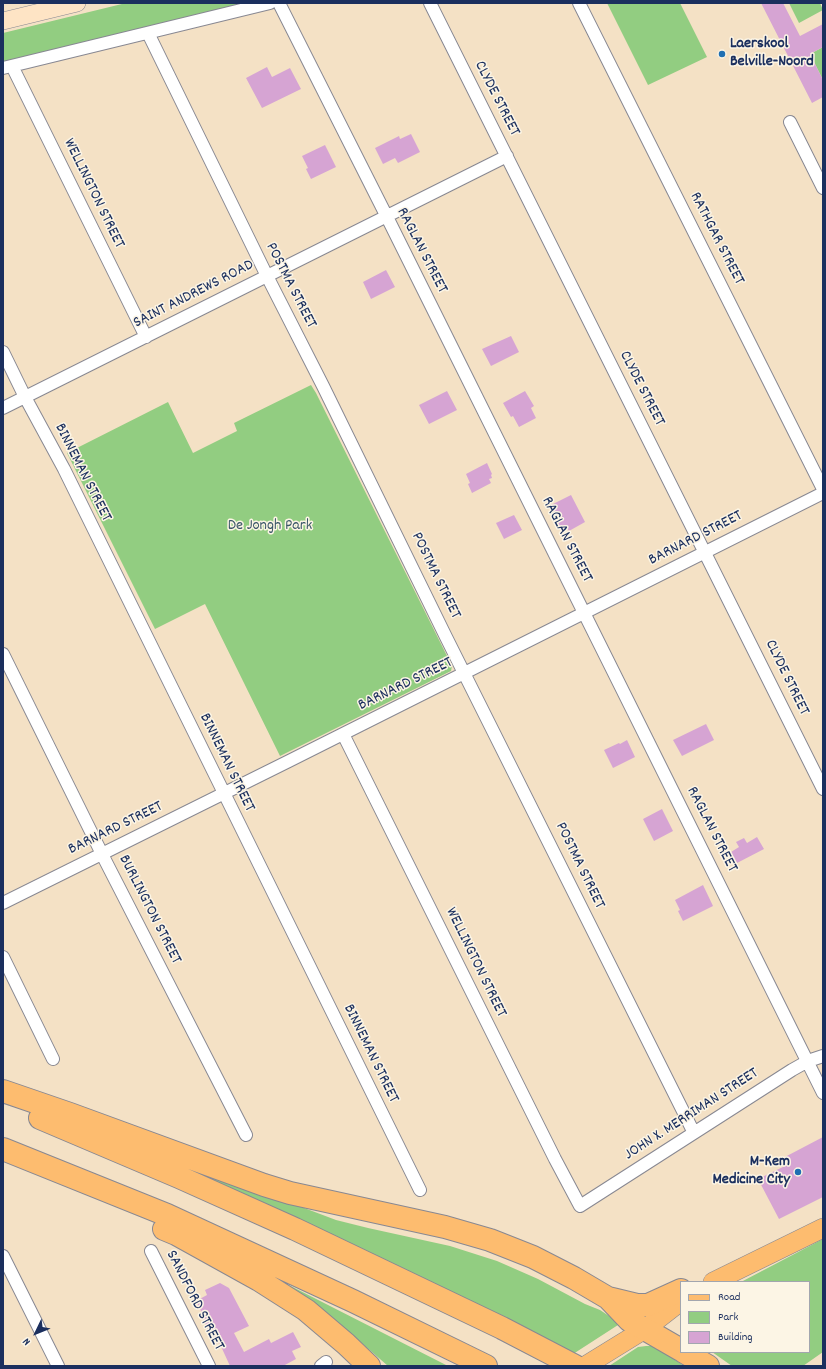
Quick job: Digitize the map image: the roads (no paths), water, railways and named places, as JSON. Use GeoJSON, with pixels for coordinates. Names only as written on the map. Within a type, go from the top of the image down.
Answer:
{"type":"FeatureCollection","features":[{"type":"Feature","properties":{"kind":"highway"},"geometry":{"type":"LineString","coordinates":[[3,1091],[290,1193],[444,1227],[490,1240],[533,1257],[574,1278],[608,1298],[637,1305],[648,1305],[680,1290]]}},
{"type":"Feature","properties":{"kind":"highway"},"geometry":{"type":"LineString","coordinates":[[3,1104],[50,1122],[180,1177],[295,1228],[502,1328],[575,1366]]}},
{"type":"Feature","properties":{"kind":"highway"},"geometry":{"type":"LineString","coordinates":[[3,1149],[167,1215],[346,1298],[486,1366]]}},
{"type":"Feature","properties":{"kind":"highway"},"geometry":{"type":"LineString","coordinates":[[3,1156],[34,1172],[176,1234],[259,1280],[306,1310],[369,1366]]}},
{"type":"Feature","properties":{"kind":"highway"},"geometry":{"type":"LineString","coordinates":[[608,1298],[628,1320],[680,1349]]}},
{"type":"Feature","properties":{"kind":"highway"},"geometry":{"type":"LineString","coordinates":[[686,1353],[708,1366]]}},
{"type":"Feature","properties":{"kind":"main road"},"geometry":{"type":"LineString","coordinates":[[3,21],[77,3]]}},
{"type":"Feature","properties":{"kind":"main road"},"geometry":{"type":"LineString","coordinates":[[715,1281],[823,1228]]}},
{"type":"Feature","properties":{"kind":"main road"},"geometry":{"type":"LineString","coordinates":[[585,1366],[645,1329],[680,1302]]}},
{"type":"Feature","properties":{"kind":"street"},"geometry":{"type":"LineString","coordinates":[[7,67],[270,3]]}},
{"type":"Feature","properties":{"kind":"street","name":"RAGLAN STREET"},"geometry":{"type":"LineString","coordinates":[[279,3],[822,1091]]}},
{"type":"Feature","properties":{"kind":"street","name":"CLYDE STREET"},"geometry":{"type":"LineString","coordinates":[[430,3],[823,789]]}},
{"type":"Feature","properties":{"kind":"street","name":"RATHGAR STREET"},"geometry":{"type":"LineString","coordinates":[[580,3],[823,489]]}},
{"type":"Feature","properties":{"kind":"street","name":"POSTMA STREET"},"geometry":{"type":"LineString","coordinates":[[148,33],[267,276],[694,1133]]}},
{"type":"Feature","properties":{"kind":"street","name":"WELLINGTON STREET"},"geometry":{"type":"LineString","coordinates":[[7,67],[146,337]]}},
{"type":"Feature","properties":{"kind":"street"},"geometry":{"type":"LineString","coordinates":[[790,122],[823,188]]}},
{"type":"Feature","properties":{"kind":"street","name":"SAINT ANDREWS ROAD"},"geometry":{"type":"LineString","coordinates":[[3,408],[507,156]]}},
{"type":"Feature","properties":{"kind":"street","name":"BINNEMAN STREET"},"geometry":{"type":"LineString","coordinates":[[3,352],[25,397],[64,469],[420,1190]]}},
{"type":"Feature","properties":{"kind":"street","name":"BARNARD STREET"},"geometry":{"type":"LineString","coordinates":[[3,903],[224,794],[823,493]]}},
{"type":"Feature","properties":{"kind":"street","name":"BURLINGTON STREET"},"geometry":{"type":"LineString","coordinates":[[3,654],[102,854],[246,1136]]}},
{"type":"Feature","properties":{"kind":"street","name":"WELLINGTON STREET"},"geometry":{"type":"LineString","coordinates":[[343,734],[554,1159],[580,1206]]}},
{"type":"Feature","properties":{"kind":"street"},"geometry":{"type":"LineString","coordinates":[[3,957],[53,1059]]}},
{"type":"Feature","properties":{"kind":"street","name":"JOHN X. MERRIMAN STREET"},"geometry":{"type":"LineString","coordinates":[[580,1206],[793,1070],[808,1061],[823,1056]]}},
{"type":"Feature","properties":{"kind":"street"},"geometry":{"type":"LineString","coordinates":[[793,1070],[807,1076],[822,1091]]}},
{"type":"Feature","properties":{"kind":"street","name":"SANDFORD STREET"},"geometry":{"type":"LineString","coordinates":[[151,1251],[209,1366]]}},
{"type":"Feature","properties":{"kind":"street"},"geometry":{"type":"LineString","coordinates":[[3,1256],[58,1366]]}},
{"type":"Feature","properties":{"kind":"place","name":"Laerskool Belville-Noord"},"geometry":{"type":"Point","coordinates":[722,54]}},
{"type":"Feature","properties":{"kind":"place","name":"M-Kem Medicine City"},"geometry":{"type":"Point","coordinates":[798,1172]}},
{"type":"Feature","properties":{"kind":"park label","name":"De Jongh Park"},"geometry":{"type":"Point","coordinates":[270,527]}}]}
